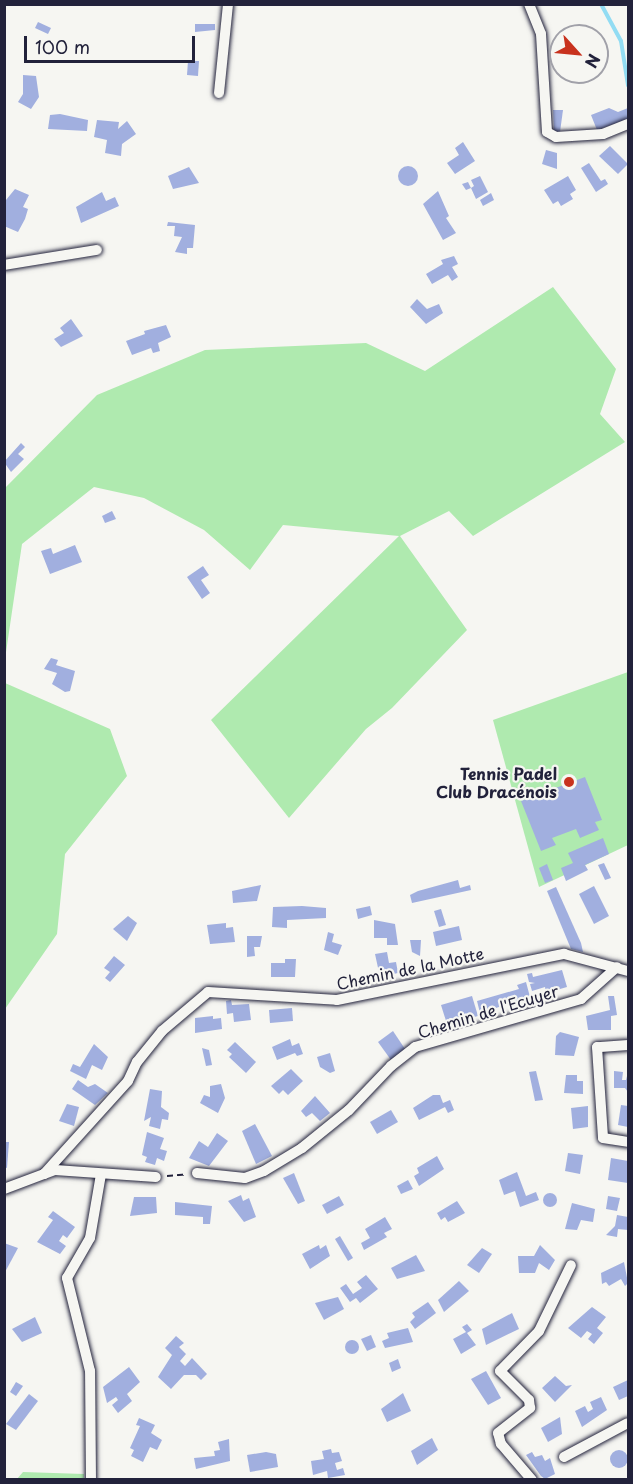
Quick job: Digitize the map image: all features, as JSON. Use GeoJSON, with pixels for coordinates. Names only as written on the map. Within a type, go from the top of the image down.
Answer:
{"type":"FeatureCollection","features":[{"type":"Feature","properties":{"kind":"street"},"geometry":{"type":"LineString","coordinates":[[219,93],[228,4]]}},
{"type":"Feature","properties":{"kind":"street"},"geometry":{"type":"LineString","coordinates":[[529,4],[541,34],[547,132],[556,137],[603,134],[628,124]]}},
{"type":"Feature","properties":{"kind":"street"},"geometry":{"type":"LineString","coordinates":[[4,265],[98,250]]}},
{"type":"Feature","properties":{"kind":"street","name":"Chemin de la Motte"},"geometry":{"type":"LineString","coordinates":[[44,1174],[128,1081],[152,1041],[207,993],[337,1000],[564,954],[628,971]]}},
{"type":"Feature","properties":{"kind":"street","name":"Chemin de l'Ecuyer"},"geometry":{"type":"LineString","coordinates":[[197,1173],[245,1178],[264,1171],[302,1148],[340,1118],[415,1047],[581,999],[617,967]]}},
{"type":"Feature","properties":{"kind":"street"},"geometry":{"type":"LineString","coordinates":[[628,1045],[597,1047],[603,1138],[628,1142]]}},
{"type":"Feature","properties":{"kind":"street"},"geometry":{"type":"LineString","coordinates":[[4,1189],[55,1170],[156,1177]]}},
{"type":"Feature","properties":{"kind":"street"},"geometry":{"type":"LineString","coordinates":[[92,1479],[90,1371],[67,1278],[90,1238],[101,1174]]}},
{"type":"Feature","properties":{"kind":"street"},"geometry":{"type":"LineString","coordinates":[[532,1479],[501,1444],[498,1433],[530,1408],[529,1400],[500,1371],[538,1331],[571,1265]]}},
{"type":"Feature","properties":{"kind":"street"},"geometry":{"type":"LineString","coordinates":[[564,1457],[628,1423]]}},
{"type":"Feature","properties":{"kind":"path"},"geometry":{"type":"LineString","coordinates":[[156,1177],[197,1173]]}},
{"type":"Feature","properties":{"kind":"green space"},"geometry":{"type":"Polygon","coordinates":[[[553,287],[616,369],[600,414],[625,442],[473,536],[449,511],[400,536],[467,630],[392,708],[366,729],[289,818],[211,720],[399,536],[283,525],[250,570],[204,530],[144,498],[94,487],[22,544],[5,659],[5,488],[97,395],[205,350],[366,343],[425,371],[553,287]]]}},
{"type":"Feature","properties":{"kind":"green space","name":"Tennis Padel Club Dracénois"},"geometry":{"type":"Polygon","coordinates":[[[628,672],[628,845],[539,887],[493,720],[628,672]]]}},
{"type":"Feature","properties":{"kind":"green space"},"geometry":{"type":"Polygon","coordinates":[[[5,683],[110,729],[127,776],[65,854],[57,934],[5,1009],[5,683]]]}},
{"type":"Feature","properties":{"kind":"green space"},"geometry":{"type":"Polygon","coordinates":[[[23,1472],[84,1474],[84,1479],[17,1479],[23,1472]]]}},
{"type":"Feature","properties":{"kind":"building"},"geometry":{"type":"Polygon","coordinates":[[[38,22],[51,28],[48,34],[35,28],[38,22]]]}},
{"type":"Feature","properties":{"kind":"building"},"geometry":{"type":"Polygon","coordinates":[[[195,24],[215,24],[215,30],[195,32],[195,24]]]}},
{"type":"Feature","properties":{"kind":"building"},"geometry":{"type":"Polygon","coordinates":[[[188,61],[199,61],[198,76],[187,75],[188,61]]]}},
{"type":"Feature","properties":{"kind":"building"},"geometry":{"type":"Polygon","coordinates":[[[23,75],[36,76],[39,97],[31,109],[18,102],[23,94],[23,75]]]}},
{"type":"Feature","properties":{"kind":"building"},"geometry":{"type":"Polygon","coordinates":[[[609,108],[618,112],[628,108],[628,119],[597,130],[591,115],[609,108]]]}},
{"type":"Feature","properties":{"kind":"building"},"geometry":{"type":"Polygon","coordinates":[[[553,110],[563,110],[560,132],[554,131],[553,110]]]}},
{"type":"Feature","properties":{"kind":"building"},"geometry":{"type":"Polygon","coordinates":[[[60,114],[88,120],[87,131],[48,129],[50,115],[60,114]]]}},
{"type":"Feature","properties":{"kind":"building"},"geometry":{"type":"Polygon","coordinates":[[[97,120],[119,122],[118,129],[127,121],[136,134],[122,144],[121,156],[105,153],[107,140],[94,137],[97,120]]]}},
{"type":"Feature","properties":{"kind":"building"},"geometry":{"type":"Polygon","coordinates":[[[463,142],[475,161],[455,174],[447,163],[459,155],[455,148],[463,142]]]}},
{"type":"Feature","properties":{"kind":"building"},"geometry":{"type":"Polygon","coordinates":[[[610,146],[628,164],[618,174],[599,156],[610,146]]]}},
{"type":"Feature","properties":{"kind":"building"},"geometry":{"type":"Polygon","coordinates":[[[546,150],[557,153],[557,169],[542,164],[546,150]]]}},
{"type":"Feature","properties":{"kind":"building"},"geometry":{"type":"Polygon","coordinates":[[[589,163],[601,181],[605,179],[608,184],[596,192],[581,168],[589,163]]]}},
{"type":"Feature","properties":{"kind":"building"},"geometry":{"type":"Polygon","coordinates":[[[408,166],[415,169],[418,176],[415,183],[408,186],[401,183],[398,176],[401,169],[408,166]]]}},
{"type":"Feature","properties":{"kind":"building"},"geometry":{"type":"Polygon","coordinates":[[[189,167],[199,183],[173,189],[168,176],[189,167]]]}},
{"type":"Feature","properties":{"kind":"building"},"geometry":{"type":"Polygon","coordinates":[[[480,176],[488,192],[476,199],[471,188],[474,186],[471,180],[480,176]]]}},
{"type":"Feature","properties":{"kind":"building"},"geometry":{"type":"Polygon","coordinates":[[[568,176],[576,190],[570,194],[573,199],[561,206],[558,201],[553,204],[544,190],[568,176]]]}},
{"type":"Feature","properties":{"kind":"building"},"geometry":{"type":"Polygon","coordinates":[[[468,182],[471,188],[466,190],[462,184],[468,182]]]}},
{"type":"Feature","properties":{"kind":"building"},"geometry":{"type":"Polygon","coordinates":[[[15,189],[29,195],[23,207],[28,209],[18,232],[4,226],[6,200],[15,189]]]}},
{"type":"Feature","properties":{"kind":"building"},"geometry":{"type":"Polygon","coordinates":[[[438,191],[449,216],[446,218],[456,233],[443,240],[423,204],[438,191]]]}},
{"type":"Feature","properties":{"kind":"building"},"geometry":{"type":"Polygon","coordinates":[[[102,192],[106,201],[115,197],[119,206],[81,223],[76,207],[102,192]]]}},
{"type":"Feature","properties":{"kind":"building"},"geometry":{"type":"Polygon","coordinates":[[[491,193],[494,200],[483,206],[480,200],[491,193]]]}},
{"type":"Feature","properties":{"kind":"building"},"geometry":{"type":"Polygon","coordinates":[[[168,222],[195,225],[193,248],[187,248],[187,254],[175,252],[182,237],[174,236],[175,226],[167,226],[168,222]]]}},
{"type":"Feature","properties":{"kind":"building"},"geometry":{"type":"Polygon","coordinates":[[[454,256],[458,264],[452,267],[458,277],[452,281],[448,275],[432,284],[426,274],[443,264],[441,260],[454,256]]]}},
{"type":"Feature","properties":{"kind":"building"},"geometry":{"type":"Polygon","coordinates":[[[417,299],[427,309],[439,304],[443,313],[426,324],[410,307],[417,299]]]}},
{"type":"Feature","properties":{"kind":"building"},"geometry":{"type":"Polygon","coordinates":[[[71,319],[83,336],[61,347],[54,339],[64,333],[60,328],[71,319]]]}},
{"type":"Feature","properties":{"kind":"building"},"geometry":{"type":"Polygon","coordinates":[[[166,325],[171,337],[158,343],[160,351],[153,353],[151,348],[132,355],[126,341],[145,334],[144,331],[166,325]]]}},
{"type":"Feature","properties":{"kind":"building"},"geometry":{"type":"Polygon","coordinates":[[[21,443],[25,447],[18,454],[24,459],[11,472],[4,462],[21,443]]]}},
{"type":"Feature","properties":{"kind":"building"},"geometry":{"type":"Polygon","coordinates":[[[112,511],[116,519],[105,523],[102,516],[112,511]]]}},
{"type":"Feature","properties":{"kind":"building"},"geometry":{"type":"Polygon","coordinates":[[[75,545],[82,562],[50,574],[41,551],[51,548],[53,554],[75,545]]]}},
{"type":"Feature","properties":{"kind":"building"},"geometry":{"type":"Polygon","coordinates":[[[203,566],[209,575],[201,580],[210,593],[202,599],[187,577],[203,566]]]}},
{"type":"Feature","properties":{"kind":"building"},"geometry":{"type":"Polygon","coordinates":[[[51,658],[58,660],[56,665],[75,671],[70,691],[65,692],[52,684],[57,673],[44,669],[51,658]]]}},
{"type":"Feature","properties":{"kind":"building"},"geometry":{"type":"Polygon","coordinates":[[[585,777],[602,820],[595,822],[599,830],[580,838],[576,829],[552,838],[556,845],[541,851],[521,801],[585,777]]]}},
{"type":"Feature","properties":{"kind":"building"},"geometry":{"type":"Polygon","coordinates":[[[603,838],[609,854],[585,865],[588,870],[566,881],[561,868],[573,863],[568,853],[603,838]]]}},
{"type":"Feature","properties":{"kind":"building"},"geometry":{"type":"Polygon","coordinates":[[[604,863],[611,878],[605,880],[598,865],[604,863]]]}},
{"type":"Feature","properties":{"kind":"building"},"geometry":{"type":"Polygon","coordinates":[[[547,864],[553,880],[545,883],[539,868],[547,864]]]}},
{"type":"Feature","properties":{"kind":"building"},"geometry":{"type":"Polygon","coordinates":[[[458,880],[460,888],[470,885],[471,890],[412,903],[410,895],[418,891],[458,880]]]}},
{"type":"Feature","properties":{"kind":"building"},"geometry":{"type":"Polygon","coordinates":[[[261,885],[257,901],[233,903],[232,891],[261,885]]]}},
{"type":"Feature","properties":{"kind":"building"},"geometry":{"type":"Polygon","coordinates":[[[594,886],[609,916],[594,924],[579,894],[594,886]]]}},
{"type":"Feature","properties":{"kind":"building"},"geometry":{"type":"Polygon","coordinates":[[[556,887],[583,952],[571,949],[547,891],[556,887]]]}},
{"type":"Feature","properties":{"kind":"building"},"geometry":{"type":"Polygon","coordinates":[[[370,906],[372,915],[358,919],[356,909],[370,906]]]}},
{"type":"Feature","properties":{"kind":"building"},"geometry":{"type":"Polygon","coordinates":[[[273,907],[326,908],[326,918],[287,920],[287,928],[272,927],[273,907]]]}},
{"type":"Feature","properties":{"kind":"building"},"geometry":{"type":"Polygon","coordinates":[[[441,909],[446,925],[439,927],[434,911],[441,909]]]}},
{"type":"Feature","properties":{"kind":"building"},"geometry":{"type":"Polygon","coordinates":[[[128,916],[137,923],[127,941],[113,929],[128,916]]]}},
{"type":"Feature","properties":{"kind":"building"},"geometry":{"type":"Polygon","coordinates":[[[374,920],[395,924],[398,945],[387,945],[387,938],[374,938],[374,920]]]}},
{"type":"Feature","properties":{"kind":"building"},"geometry":{"type":"Polygon","coordinates":[[[226,923],[226,928],[233,927],[235,942],[210,944],[207,925],[226,923]]]}},
{"type":"Feature","properties":{"kind":"building"},"geometry":{"type":"Polygon","coordinates":[[[459,926],[462,940],[436,946],[433,932],[459,926]]]}},
{"type":"Feature","properties":{"kind":"building"},"geometry":{"type":"Polygon","coordinates":[[[328,932],[334,934],[332,942],[342,945],[338,955],[324,950],[328,932]]]}},
{"type":"Feature","properties":{"kind":"building"},"geometry":{"type":"Polygon","coordinates":[[[247,936],[262,936],[260,947],[254,947],[255,956],[247,957],[247,936]]]}},
{"type":"Feature","properties":{"kind":"building"},"geometry":{"type":"Polygon","coordinates":[[[410,940],[421,940],[420,956],[412,952],[410,940]]]}},
{"type":"Feature","properties":{"kind":"building"},"geometry":{"type":"Polygon","coordinates":[[[387,952],[389,963],[396,962],[398,973],[380,977],[375,954],[387,952]]]}},
{"type":"Feature","properties":{"kind":"building"},"geometry":{"type":"Polygon","coordinates":[[[114,956],[125,965],[110,982],[105,978],[110,972],[104,968],[114,956]]]}},
{"type":"Feature","properties":{"kind":"building"},"geometry":{"type":"Polygon","coordinates":[[[285,959],[296,959],[295,977],[271,977],[271,963],[285,963],[285,959]]]}},
{"type":"Feature","properties":{"kind":"building"},"geometry":{"type":"Polygon","coordinates":[[[562,970],[567,987],[546,993],[545,987],[532,991],[530,984],[535,983],[529,982],[527,974],[532,973],[533,977],[562,970]]]}},
{"type":"Feature","properties":{"kind":"building"},"geometry":{"type":"Polygon","coordinates":[[[526,982],[530,997],[480,1013],[477,1001],[519,989],[517,985],[526,982]]]}},
{"type":"Feature","properties":{"kind":"building"},"geometry":{"type":"Polygon","coordinates":[[[472,996],[478,1016],[447,1024],[441,1005],[472,996]]]}},
{"type":"Feature","properties":{"kind":"building"},"geometry":{"type":"Polygon","coordinates":[[[608,996],[614,996],[617,1015],[611,1016],[611,1030],[588,1030],[586,1016],[610,1010],[608,996]]]}},
{"type":"Feature","properties":{"kind":"building"},"geometry":{"type":"Polygon","coordinates":[[[231,1000],[232,1005],[249,1004],[251,1020],[234,1022],[233,1013],[227,1014],[226,1001],[231,1000]]]}},
{"type":"Feature","properties":{"kind":"building"},"geometry":{"type":"Polygon","coordinates":[[[292,1008],[293,1021],[270,1023],[269,1010],[292,1008]]]}},
{"type":"Feature","properties":{"kind":"building"},"geometry":{"type":"Polygon","coordinates":[[[213,1016],[213,1019],[221,1018],[222,1029],[195,1033],[195,1018],[213,1016]]]}},
{"type":"Feature","properties":{"kind":"building"},"geometry":{"type":"Polygon","coordinates":[[[393,1031],[405,1049],[391,1060],[378,1042],[393,1031]]]}},
{"type":"Feature","properties":{"kind":"building"},"geometry":{"type":"Polygon","coordinates":[[[560,1032],[579,1037],[574,1056],[555,1055],[556,1036],[560,1032]]]}},
{"type":"Feature","properties":{"kind":"building"},"geometry":{"type":"Polygon","coordinates":[[[290,1039],[292,1046],[299,1043],[303,1054],[297,1056],[295,1053],[277,1060],[272,1047],[290,1039]]]}},
{"type":"Feature","properties":{"kind":"building"},"geometry":{"type":"Polygon","coordinates":[[[235,1042],[256,1062],[246,1073],[229,1057],[232,1054],[227,1050],[235,1042]]]}},
{"type":"Feature","properties":{"kind":"building"},"geometry":{"type":"Polygon","coordinates":[[[94,1044],[108,1057],[102,1070],[92,1065],[86,1079],[70,1071],[73,1064],[80,1067],[94,1044]]]}},
{"type":"Feature","properties":{"kind":"building"},"geometry":{"type":"Polygon","coordinates":[[[202,1048],[209,1050],[212,1065],[206,1066],[202,1048]]]}},
{"type":"Feature","properties":{"kind":"building"},"geometry":{"type":"Polygon","coordinates":[[[330,1053],[335,1071],[330,1073],[320,1067],[317,1057],[330,1053]]]}},
{"type":"Feature","properties":{"kind":"building"},"geometry":{"type":"Polygon","coordinates":[[[291,1069],[303,1081],[288,1095],[283,1090],[279,1094],[271,1086],[291,1069]]]}},
{"type":"Feature","properties":{"kind":"building"},"geometry":{"type":"Polygon","coordinates":[[[536,1071],[543,1100],[535,1101],[529,1072],[536,1071]]]}},
{"type":"Feature","properties":{"kind":"building"},"geometry":{"type":"Polygon","coordinates":[[[614,1071],[623,1072],[622,1080],[626,1080],[628,1072],[628,1092],[625,1088],[614,1088],[614,1071]]]}},
{"type":"Feature","properties":{"kind":"building"},"geometry":{"type":"Polygon","coordinates":[[[566,1075],[577,1075],[577,1081],[583,1081],[583,1094],[564,1093],[566,1075]]]}},
{"type":"Feature","properties":{"kind":"building"},"geometry":{"type":"Polygon","coordinates":[[[78,1080],[88,1087],[95,1084],[108,1093],[95,1105],[72,1089],[78,1080]]]}},
{"type":"Feature","properties":{"kind":"building"},"geometry":{"type":"Polygon","coordinates":[[[221,1084],[225,1098],[218,1113],[200,1103],[204,1095],[210,1097],[210,1086],[221,1084]]]}},
{"type":"Feature","properties":{"kind":"building"},"geometry":{"type":"Polygon","coordinates":[[[150,1089],[162,1091],[161,1107],[169,1113],[168,1120],[162,1119],[160,1129],[149,1126],[151,1117],[144,1121],[150,1089]]]}},
{"type":"Feature","properties":{"kind":"building"},"geometry":{"type":"Polygon","coordinates":[[[433,1095],[440,1095],[443,1103],[450,1100],[454,1110],[448,1113],[445,1107],[419,1120],[413,1108],[433,1095]]]}},
{"type":"Feature","properties":{"kind":"building"},"geometry":{"type":"Polygon","coordinates":[[[315,1096],[330,1113],[320,1121],[312,1113],[306,1117],[301,1111],[315,1096]]]}},
{"type":"Feature","properties":{"kind":"building"},"geometry":{"type":"Polygon","coordinates":[[[67,1104],[79,1107],[74,1126],[59,1121],[67,1104]]]}},
{"type":"Feature","properties":{"kind":"building"},"geometry":{"type":"Polygon","coordinates":[[[621,1105],[628,1106],[628,1127],[618,1125],[621,1105]]]}},
{"type":"Feature","properties":{"kind":"building"},"geometry":{"type":"Polygon","coordinates":[[[588,1106],[588,1127],[573,1129],[571,1108],[588,1106]]]}},
{"type":"Feature","properties":{"kind":"building"},"geometry":{"type":"Polygon","coordinates":[[[391,1110],[398,1122],[377,1134],[370,1122],[391,1110]]]}},
{"type":"Feature","properties":{"kind":"building"},"geometry":{"type":"Polygon","coordinates":[[[255,1124],[272,1156],[256,1164],[242,1131],[255,1124]]]}},
{"type":"Feature","properties":{"kind":"building"},"geometry":{"type":"Polygon","coordinates":[[[147,1132],[164,1138],[160,1149],[167,1151],[164,1161],[157,1158],[155,1165],[145,1162],[147,1157],[142,1155],[147,1132]]]}},
{"type":"Feature","properties":{"kind":"building"},"geometry":{"type":"Polygon","coordinates":[[[217,1133],[228,1141],[209,1166],[189,1158],[199,1141],[208,1147],[217,1133]]]}},
{"type":"Feature","properties":{"kind":"building"},"geometry":{"type":"Polygon","coordinates":[[[4,1142],[9,1142],[7,1168],[4,1167],[4,1142]]]}},
{"type":"Feature","properties":{"kind":"building"},"geometry":{"type":"Polygon","coordinates":[[[568,1153],[583,1155],[580,1174],[565,1171],[568,1153]]]}},
{"type":"Feature","properties":{"kind":"building"},"geometry":{"type":"Polygon","coordinates":[[[437,1156],[444,1169],[419,1186],[414,1176],[419,1173],[417,1168],[437,1156]]]}},
{"type":"Feature","properties":{"kind":"building"},"geometry":{"type":"Polygon","coordinates":[[[611,1158],[628,1161],[628,1183],[608,1180],[611,1158]]]}},
{"type":"Feature","properties":{"kind":"building"},"geometry":{"type":"Polygon","coordinates":[[[517,1172],[526,1196],[536,1192],[539,1200],[520,1207],[515,1191],[504,1195],[499,1180],[517,1172]]]}},
{"type":"Feature","properties":{"kind":"building"},"geometry":{"type":"Polygon","coordinates":[[[294,1173],[305,1201],[298,1204],[283,1178],[294,1173]]]}},
{"type":"Feature","properties":{"kind":"building"},"geometry":{"type":"Polygon","coordinates":[[[408,1180],[413,1189],[401,1194],[397,1186],[408,1180]]]}},
{"type":"Feature","properties":{"kind":"building"},"geometry":{"type":"Polygon","coordinates":[[[547,1193],[553,1193],[557,1200],[553,1207],[547,1207],[543,1203],[543,1197],[547,1193]]]}},
{"type":"Feature","properties":{"kind":"building"},"geometry":{"type":"Polygon","coordinates":[[[241,1195],[243,1201],[249,1198],[256,1217],[244,1222],[228,1201],[241,1195]]]}},
{"type":"Feature","properties":{"kind":"building"},"geometry":{"type":"Polygon","coordinates":[[[339,1196],[344,1205],[327,1214],[322,1205],[339,1196]]]}},
{"type":"Feature","properties":{"kind":"building"},"geometry":{"type":"Polygon","coordinates":[[[608,1196],[620,1198],[617,1211],[606,1209],[608,1196]]]}},
{"type":"Feature","properties":{"kind":"building"},"geometry":{"type":"Polygon","coordinates":[[[134,1197],[156,1197],[157,1213],[130,1216],[134,1197]]]}},
{"type":"Feature","properties":{"kind":"building"},"geometry":{"type":"Polygon","coordinates":[[[457,1201],[465,1213],[448,1222],[445,1217],[441,1220],[437,1213],[457,1201]]]}},
{"type":"Feature","properties":{"kind":"building"},"geometry":{"type":"Polygon","coordinates":[[[175,1202],[212,1206],[210,1224],[203,1224],[203,1217],[175,1215],[175,1202]]]}},
{"type":"Feature","properties":{"kind":"building"},"geometry":{"type":"Polygon","coordinates":[[[572,1203],[595,1209],[593,1222],[581,1220],[577,1230],[565,1229],[572,1203]]]}},
{"type":"Feature","properties":{"kind":"building"},"geometry":{"type":"Polygon","coordinates":[[[53,1211],[75,1227],[67,1238],[63,1235],[59,1241],[66,1246],[60,1254],[37,1242],[53,1220],[48,1217],[53,1211]]]}},
{"type":"Feature","properties":{"kind":"building"},"geometry":{"type":"Polygon","coordinates":[[[617,1215],[628,1217],[628,1230],[618,1229],[617,1237],[606,1235],[615,1226],[617,1215]]]}},
{"type":"Feature","properties":{"kind":"building"},"geometry":{"type":"Polygon","coordinates":[[[385,1217],[392,1229],[384,1233],[387,1237],[364,1250],[361,1243],[370,1238],[365,1229],[385,1217]]]}},
{"type":"Feature","properties":{"kind":"building"},"geometry":{"type":"Polygon","coordinates":[[[340,1236],[353,1258],[348,1261],[335,1239],[340,1236]]]}},
{"type":"Feature","properties":{"kind":"building"},"geometry":{"type":"Polygon","coordinates":[[[4,1243],[18,1248],[4,1274],[4,1243]]]}},
{"type":"Feature","properties":{"kind":"building"},"geometry":{"type":"Polygon","coordinates":[[[319,1245],[320,1249],[326,1245],[330,1256],[310,1269],[302,1254],[319,1245]]]}},
{"type":"Feature","properties":{"kind":"building"},"geometry":{"type":"Polygon","coordinates":[[[540,1245],[555,1260],[549,1270],[539,1263],[535,1273],[519,1273],[518,1256],[534,1256],[540,1245]]]}},
{"type":"Feature","properties":{"kind":"building"},"geometry":{"type":"Polygon","coordinates":[[[482,1248],[492,1254],[479,1273],[467,1265],[482,1248]]]}},
{"type":"Feature","properties":{"kind":"building"},"geometry":{"type":"Polygon","coordinates":[[[416,1255],[425,1271],[397,1279],[391,1268],[416,1255]]]}},
{"type":"Feature","properties":{"kind":"building"},"geometry":{"type":"Polygon","coordinates":[[[624,1262],[628,1283],[625,1286],[621,1279],[609,1286],[606,1282],[602,1284],[601,1273],[624,1262]]]}},
{"type":"Feature","properties":{"kind":"building"},"geometry":{"type":"Polygon","coordinates":[[[366,1275],[378,1289],[360,1303],[356,1298],[350,1302],[340,1288],[346,1284],[353,1294],[362,1288],[357,1282],[366,1275]]]}},
{"type":"Feature","properties":{"kind":"building"},"geometry":{"type":"Polygon","coordinates":[[[459,1281],[469,1291],[444,1312],[438,1300],[459,1281]]]}},
{"type":"Feature","properties":{"kind":"building"},"geometry":{"type":"Polygon","coordinates":[[[338,1297],[344,1309],[324,1320],[315,1303],[338,1297]]]}},
{"type":"Feature","properties":{"kind":"building"},"geometry":{"type":"Polygon","coordinates":[[[428,1302],[436,1313],[415,1329],[410,1322],[415,1317],[412,1313],[428,1302]]]}},
{"type":"Feature","properties":{"kind":"building"},"geometry":{"type":"Polygon","coordinates":[[[592,1307],[606,1317],[597,1328],[603,1333],[594,1344],[588,1339],[592,1334],[587,1331],[581,1338],[568,1328],[592,1307]]]}},
{"type":"Feature","properties":{"kind":"building"},"geometry":{"type":"Polygon","coordinates":[[[512,1313],[519,1329],[486,1345],[482,1329],[512,1313]]]}},
{"type":"Feature","properties":{"kind":"building"},"geometry":{"type":"Polygon","coordinates":[[[35,1317],[42,1333],[22,1342],[12,1329],[35,1317]]]}},
{"type":"Feature","properties":{"kind":"building"},"geometry":{"type":"Polygon","coordinates":[[[467,1324],[472,1330],[467,1333],[476,1345],[461,1354],[453,1339],[466,1332],[462,1327],[467,1324]]]}},
{"type":"Feature","properties":{"kind":"building"},"geometry":{"type":"Polygon","coordinates":[[[408,1328],[413,1342],[385,1348],[382,1341],[389,1338],[387,1333],[408,1328]]]}},
{"type":"Feature","properties":{"kind":"building"},"geometry":{"type":"Polygon","coordinates":[[[371,1335],[376,1347],[367,1351],[361,1339],[371,1335]]]}},
{"type":"Feature","properties":{"kind":"building"},"geometry":{"type":"Polygon","coordinates":[[[176,1336],[184,1343],[179,1347],[186,1354],[180,1361],[185,1366],[192,1358],[207,1374],[201,1380],[196,1375],[184,1375],[171,1389],[158,1377],[172,1355],[165,1348],[176,1336]]]}},
{"type":"Feature","properties":{"kind":"building"},"geometry":{"type":"Polygon","coordinates":[[[349,1340],[355,1340],[359,1347],[355,1354],[349,1354],[345,1350],[345,1344],[349,1340]]]}},
{"type":"Feature","properties":{"kind":"building"},"geometry":{"type":"Polygon","coordinates":[[[398,1359],[401,1368],[392,1372],[389,1363],[398,1359]]]}},
{"type":"Feature","properties":{"kind":"building"},"geometry":{"type":"Polygon","coordinates":[[[129,1367],[140,1382],[127,1394],[132,1401],[118,1413],[112,1405],[118,1400],[116,1397],[107,1403],[103,1387],[129,1367]]]}},
{"type":"Feature","properties":{"kind":"building"},"geometry":{"type":"Polygon","coordinates":[[[486,1371],[501,1398],[488,1405],[471,1379],[486,1371]]]}},
{"type":"Feature","properties":{"kind":"building"},"geometry":{"type":"Polygon","coordinates":[[[555,1376],[566,1386],[572,1385],[555,1402],[542,1388],[555,1376]]]}},
{"type":"Feature","properties":{"kind":"building"},"geometry":{"type":"Polygon","coordinates":[[[628,1380],[628,1396],[619,1400],[613,1387],[628,1380]]]}},
{"type":"Feature","properties":{"kind":"building"},"geometry":{"type":"Polygon","coordinates":[[[16,1382],[23,1386],[16,1396],[10,1392],[16,1382]]]}},
{"type":"Feature","properties":{"kind":"building"},"geometry":{"type":"Polygon","coordinates":[[[403,1393],[411,1411],[387,1422],[381,1409],[403,1393]]]}},
{"type":"Feature","properties":{"kind":"building"},"geometry":{"type":"Polygon","coordinates":[[[29,1394],[38,1401],[16,1430],[6,1424],[29,1394]]]}},
{"type":"Feature","properties":{"kind":"building"},"geometry":{"type":"Polygon","coordinates":[[[601,1397],[607,1410],[582,1427],[575,1411],[585,1406],[588,1412],[593,1409],[590,1402],[601,1397]]]}},
{"type":"Feature","properties":{"kind":"building"},"geometry":{"type":"Polygon","coordinates":[[[560,1417],[562,1434],[548,1442],[541,1428],[560,1417]]]}},
{"type":"Feature","properties":{"kind":"building"},"geometry":{"type":"Polygon","coordinates":[[[139,1418],[155,1425],[151,1433],[162,1440],[157,1450],[150,1447],[143,1462],[131,1456],[134,1450],[130,1448],[140,1426],[136,1425],[139,1418]]]}},
{"type":"Feature","properties":{"kind":"building"},"geometry":{"type":"Polygon","coordinates":[[[432,1438],[438,1450],[417,1465],[411,1451],[432,1438]]]}},
{"type":"Feature","properties":{"kind":"building"},"geometry":{"type":"Polygon","coordinates":[[[229,1439],[230,1461],[196,1469],[194,1458],[215,1456],[214,1451],[220,1450],[218,1442],[229,1439]]]}},
{"type":"Feature","properties":{"kind":"building"},"geometry":{"type":"Polygon","coordinates":[[[331,1449],[332,1453],[339,1452],[342,1461],[335,1463],[337,1470],[343,1468],[345,1475],[328,1478],[327,1471],[313,1475],[311,1461],[324,1459],[322,1451],[331,1449]]]}},
{"type":"Feature","properties":{"kind":"building"},"geometry":{"type":"Polygon","coordinates":[[[615,1450],[623,1450],[628,1455],[626,1466],[615,1468],[610,1463],[610,1455],[615,1450]]]}},
{"type":"Feature","properties":{"kind":"building"},"geometry":{"type":"Polygon","coordinates":[[[266,1452],[276,1454],[278,1467],[250,1472],[247,1455],[266,1452]]]}},
{"type":"Feature","properties":{"kind":"building"},"geometry":{"type":"Polygon","coordinates":[[[532,1452],[535,1457],[542,1455],[545,1461],[550,1458],[555,1474],[545,1479],[541,1476],[526,1455],[532,1452]]]}},
{"type":"Feature","properties":{"kind":"waterway"},"geometry":{"type":"LineString","coordinates":[[601,4],[621,41],[628,85]]}},
{"type":"Feature","properties":{"kind":"place","name":"Tennis Padel Club Dracénois"},"geometry":{"type":"Point","coordinates":[569,782]}}]}
